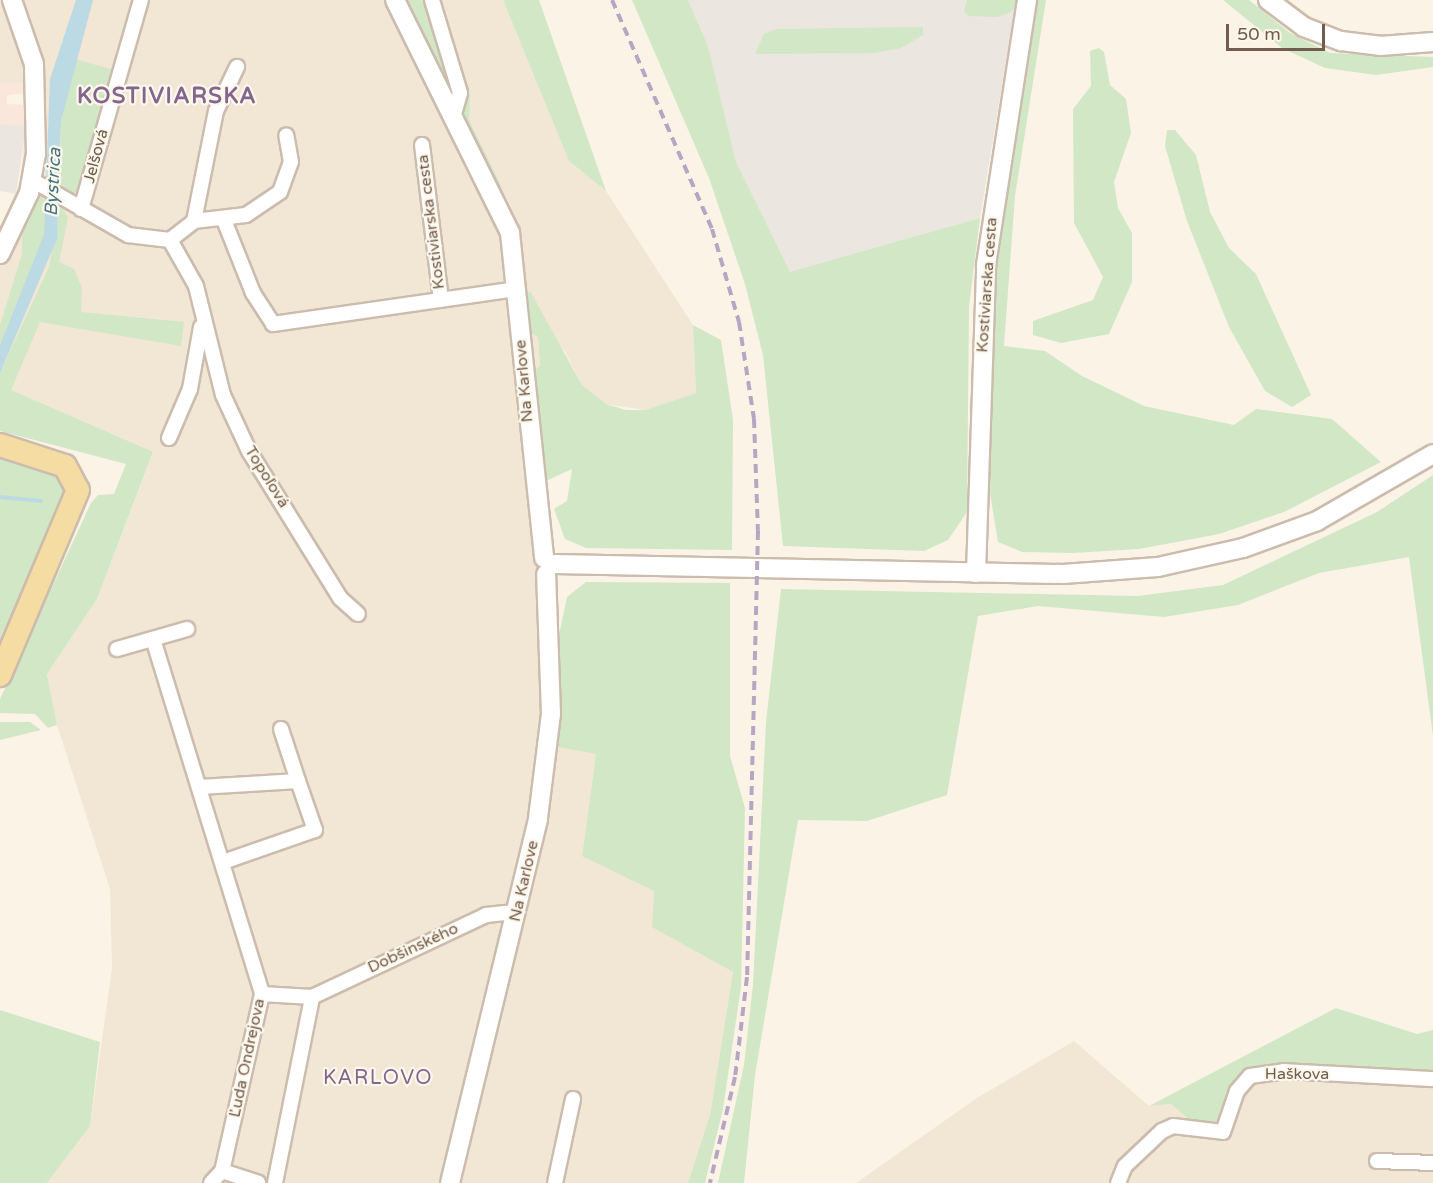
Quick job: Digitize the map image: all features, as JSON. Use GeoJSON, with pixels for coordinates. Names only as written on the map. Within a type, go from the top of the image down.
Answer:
{"type":"FeatureCollection","features":[{"type":"Feature","properties":{"kind":"main road"},"geometry":{"type":"LineString","coordinates":[[0,675],[78,490],[65,466],[7,447]]}},
{"type":"Feature","properties":{"kind":"street"},"geometry":{"type":"LineString","coordinates":[[0,254],[37,182],[38,120],[34,64],[12,0]]}},
{"type":"Feature","properties":{"kind":"street","name":"Jelšová"},"geometry":{"type":"LineString","coordinates":[[81,209],[141,0]]}},
{"type":"Feature","properties":{"kind":"street"},"geometry":{"type":"LineString","coordinates":[[224,220],[253,293],[273,324],[515,290],[508,227],[394,0]]}},
{"type":"Feature","properties":{"kind":"street"},"geometry":{"type":"LineString","coordinates":[[432,0],[460,93],[453,117]]}},
{"type":"Feature","properties":{"kind":"street","name":"Kostiviarska cesta"},"geometry":{"type":"LineString","coordinates":[[976,573],[986,265],[1027,0]]}},
{"type":"Feature","properties":{"kind":"street"},"geometry":{"type":"LineString","coordinates":[[1268,0],[1304,27],[1341,41],[1380,46],[1433,42]]}},
{"type":"Feature","properties":{"kind":"street"},"geometry":{"type":"LineString","coordinates":[[194,221],[216,111],[237,67]]}},
{"type":"Feature","properties":{"kind":"street"},"geometry":{"type":"LineString","coordinates":[[37,182],[139,240],[170,240],[194,221],[224,220],[262,207],[280,192],[291,162],[286,135]]}},
{"type":"Feature","properties":{"kind":"street","name":"Kostiviarska cesta"},"geometry":{"type":"LineString","coordinates":[[422,145],[435,301]]}},
{"type":"Feature","properties":{"kind":"street","name":"Topoľová"},"geometry":{"type":"LineString","coordinates":[[170,240],[196,286],[202,325],[223,395],[249,451],[340,598],[358,614]]}},
{"type":"Feature","properties":{"kind":"street","name":"Na Karlove"},"geometry":{"type":"LineString","coordinates":[[450,1183],[517,912],[549,746],[548,565],[515,290]]}},
{"type":"Feature","properties":{"kind":"street","name":"Topoľová"},"geometry":{"type":"LineString","coordinates":[[169,438],[190,389],[202,325]]}},
{"type":"Feature","properties":{"kind":"street"},"geometry":{"type":"LineString","coordinates":[[548,565],[976,573],[1119,572],[1207,558],[1317,521],[1433,454]]}},
{"type":"Feature","properties":{"kind":"street"},"geometry":{"type":"LineString","coordinates":[[117,649],[187,629]]}},
{"type":"Feature","properties":{"kind":"street","name":"Ľuda Ondrejova"},"geometry":{"type":"LineString","coordinates":[[153,639],[262,994],[222,1171],[211,1183]]}},
{"type":"Feature","properties":{"kind":"street"},"geometry":{"type":"LineString","coordinates":[[223,862],[315,830],[281,729]]}},
{"type":"Feature","properties":{"kind":"street"},"geometry":{"type":"LineString","coordinates":[[200,787],[298,781]]}},
{"type":"Feature","properties":{"kind":"street","name":"Dobšinského"},"geometry":{"type":"LineString","coordinates":[[262,994],[312,997],[486,915],[517,912]]}},
{"type":"Feature","properties":{"kind":"street"},"geometry":{"type":"LineString","coordinates":[[275,1183],[312,997]]}},
{"type":"Feature","properties":{"kind":"street","name":"Haškova"},"geometry":{"type":"LineString","coordinates":[[1118,1183],[1125,1166],[1162,1131],[1173,1126],[1222,1132],[1237,1091],[1250,1076],[1284,1071],[1433,1079]]}},
{"type":"Feature","properties":{"kind":"street"},"geometry":{"type":"LineString","coordinates":[[555,1183],[573,1099]]}},
{"type":"Feature","properties":{"kind":"street"},"geometry":{"type":"LineString","coordinates":[[1377,1161],[1433,1163]]}},
{"type":"Feature","properties":{"kind":"street"},"geometry":{"type":"LineString","coordinates":[[222,1171],[258,1183]]}},
{"type":"Feature","properties":{"kind":"shaded area"},"geometry":{"type":"Polygon","coordinates":[[[0,0],[503,0],[569,161],[606,191],[693,325],[696,393],[645,410],[606,404],[582,385],[564,350],[531,333],[538,337],[540,367],[535,370],[558,668],[596,754],[582,855],[654,891],[653,927],[733,972],[710,1115],[688,1183],[47,1183],[90,1126],[112,968],[110,889],[57,725],[47,674],[97,599],[153,453],[0,386],[0,227],[21,180],[26,116],[25,83],[0,83],[0,0]]]}},
{"type":"Feature","properties":{"kind":"shaded area"},"geometry":{"type":"Polygon","coordinates":[[[688,0],[1016,0],[980,218],[790,273],[736,162],[708,46],[688,0]]]}},
{"type":"Feature","properties":{"kind":"shaded area"},"geometry":{"type":"Polygon","coordinates":[[[0,83],[25,83],[26,93],[7,95],[7,104],[26,105],[26,126],[0,124],[0,83]]]}},
{"type":"Feature","properties":{"kind":"shaded area"},"geometry":{"type":"Polygon","coordinates":[[[0,124],[26,126],[16,194],[0,191],[0,124]]]}},
{"type":"Feature","properties":{"kind":"shaded area"},"geometry":{"type":"Polygon","coordinates":[[[1074,1041],[1149,1106],[1171,1104],[1193,1123],[1255,1066],[1433,1072],[1433,1183],[856,1183],[977,1098],[1074,1041]]]}},
{"type":"Feature","properties":{"kind":"green space"},"geometry":{"type":"Polygon","coordinates":[[[400,0],[426,0],[455,94],[453,105],[400,0]]]}},
{"type":"Feature","properties":{"kind":"green space"},"geometry":{"type":"Polygon","coordinates":[[[503,0],[539,0],[606,191],[569,161],[503,0]]]}},
{"type":"Feature","properties":{"kind":"green space"},"geometry":{"type":"Polygon","coordinates":[[[632,0],[688,0],[708,46],[736,162],[790,272],[980,218],[969,307],[967,512],[948,540],[924,551],[783,546],[763,355],[745,284],[709,178],[632,0]]]}},
{"type":"Feature","properties":{"kind":"green space"},"geometry":{"type":"Polygon","coordinates":[[[967,0],[1019,0],[1011,12],[997,17],[969,16],[964,12],[967,0]]]}},
{"type":"Feature","properties":{"kind":"green space"},"geometry":{"type":"Polygon","coordinates":[[[1034,0],[1046,0],[1015,196],[1004,346],[1045,351],[1082,376],[1144,406],[1234,425],[1256,409],[1332,419],[1381,462],[1284,512],[1219,534],[1139,549],[1073,553],[1022,552],[998,542],[989,487],[995,279],[1007,162],[1034,0]]]}},
{"type":"Feature","properties":{"kind":"green space"},"geometry":{"type":"Polygon","coordinates":[[[1223,0],[1249,0],[1290,33],[1330,53],[1433,57],[1433,67],[1376,75],[1325,68],[1282,48],[1223,0]]]}},
{"type":"Feature","properties":{"kind":"green space"},"geometry":{"type":"Polygon","coordinates":[[[923,27],[923,35],[901,48],[873,53],[755,54],[764,34],[777,29],[923,27]]]}},
{"type":"Feature","properties":{"kind":"green space"},"geometry":{"type":"Polygon","coordinates":[[[1099,48],[1104,52],[1110,85],[1126,99],[1131,133],[1114,182],[1118,208],[1132,233],[1132,282],[1109,334],[1061,343],[1033,335],[1033,321],[1093,300],[1103,277],[1074,223],[1073,109],[1091,86],[1090,51],[1099,48]]]}},
{"type":"Feature","properties":{"kind":"green space"},"geometry":{"type":"Polygon","coordinates":[[[75,59],[114,70],[82,187],[72,195],[61,188],[61,121],[75,59]]]}},
{"type":"Feature","properties":{"kind":"green space"},"geometry":{"type":"Polygon","coordinates":[[[461,63],[470,96],[469,120],[501,186],[506,212],[461,122],[461,63]]]}},
{"type":"Feature","properties":{"kind":"green space"},"geometry":{"type":"Polygon","coordinates":[[[1167,130],[1175,130],[1196,155],[1210,212],[1229,248],[1256,274],[1311,395],[1292,407],[1265,391],[1229,327],[1187,221],[1165,146],[1167,130]]]}},
{"type":"Feature","properties":{"kind":"green space"},"geometry":{"type":"Polygon","coordinates":[[[38,190],[48,196],[44,234],[0,345],[0,325],[22,254],[22,227],[38,190]]]}},
{"type":"Feature","properties":{"kind":"green space"},"geometry":{"type":"Polygon","coordinates":[[[61,204],[68,218],[59,262],[74,269],[82,288],[81,312],[184,322],[181,346],[40,322],[11,390],[153,452],[97,599],[47,674],[57,725],[48,728],[35,714],[0,713],[0,699],[91,503],[98,495],[114,494],[126,464],[0,431],[0,373],[49,267],[61,204]]]}},
{"type":"Feature","properties":{"kind":"green space"},"geometry":{"type":"Polygon","coordinates":[[[530,291],[582,385],[606,404],[626,410],[645,410],[696,393],[693,325],[721,340],[733,420],[732,550],[586,548],[565,539],[554,509],[567,501],[572,469],[546,481],[535,370],[540,366],[538,337],[531,333],[523,299],[530,291]]]}},
{"type":"Feature","properties":{"kind":"green space"},"geometry":{"type":"Polygon","coordinates":[[[0,456],[60,476],[66,493],[0,659],[0,456]]]}},
{"type":"Feature","properties":{"kind":"green space"},"geometry":{"type":"Polygon","coordinates":[[[1433,475],[1433,736],[1409,557],[1319,573],[1238,605],[1164,617],[1038,606],[978,616],[947,795],[867,821],[798,820],[755,1075],[744,1183],[718,1183],[744,1065],[753,985],[766,722],[781,589],[1138,596],[1223,585],[1377,512],[1433,475]]]}},
{"type":"Feature","properties":{"kind":"green space"},"geometry":{"type":"Polygon","coordinates":[[[586,582],[730,583],[730,756],[745,808],[741,987],[723,1109],[705,1183],[688,1183],[710,1115],[733,972],[652,927],[654,891],[582,856],[596,754],[558,747],[558,640],[567,597],[586,582]]]}},
{"type":"Feature","properties":{"kind":"green space"},"geometry":{"type":"Polygon","coordinates":[[[0,722],[30,722],[41,730],[0,740],[0,722]]]}},
{"type":"Feature","properties":{"kind":"green space"},"geometry":{"type":"Polygon","coordinates":[[[1336,1008],[1417,1034],[1433,1030],[1433,1072],[1255,1066],[1240,1075],[1231,1089],[1222,1123],[1209,1128],[1193,1123],[1171,1104],[1149,1106],[1336,1008]]]}},
{"type":"Feature","properties":{"kind":"green space"},"geometry":{"type":"Polygon","coordinates":[[[0,1010],[100,1042],[90,1126],[47,1183],[0,1183],[0,1010]]]}},
{"type":"Feature","properties":{"kind":"water","name":"Bystrica"},"geometry":{"type":"Polygon","coordinates":[[[76,0],[93,0],[61,121],[57,239],[0,373],[0,345],[44,234],[50,79],[76,0]]]}},
{"type":"Feature","properties":{"kind":"waterway"},"geometry":{"type":"LineString","coordinates":[[0,497],[41,501]]}},
{"type":"Feature","properties":{"kind":"railway"},"geometry":{"type":"LineString","coordinates":[[612,0],[712,229],[739,322],[754,419],[758,531],[747,977],[735,1077],[710,1183]]}},
{"type":"Feature","properties":{"kind":"district","name":"KOSTIVIARSKA"},"geometry":{"type":"Point","coordinates":[167,97]}},
{"type":"Feature","properties":{"kind":"district","name":"KARLOVO"},"geometry":{"type":"Point","coordinates":[378,1078]}}]}
